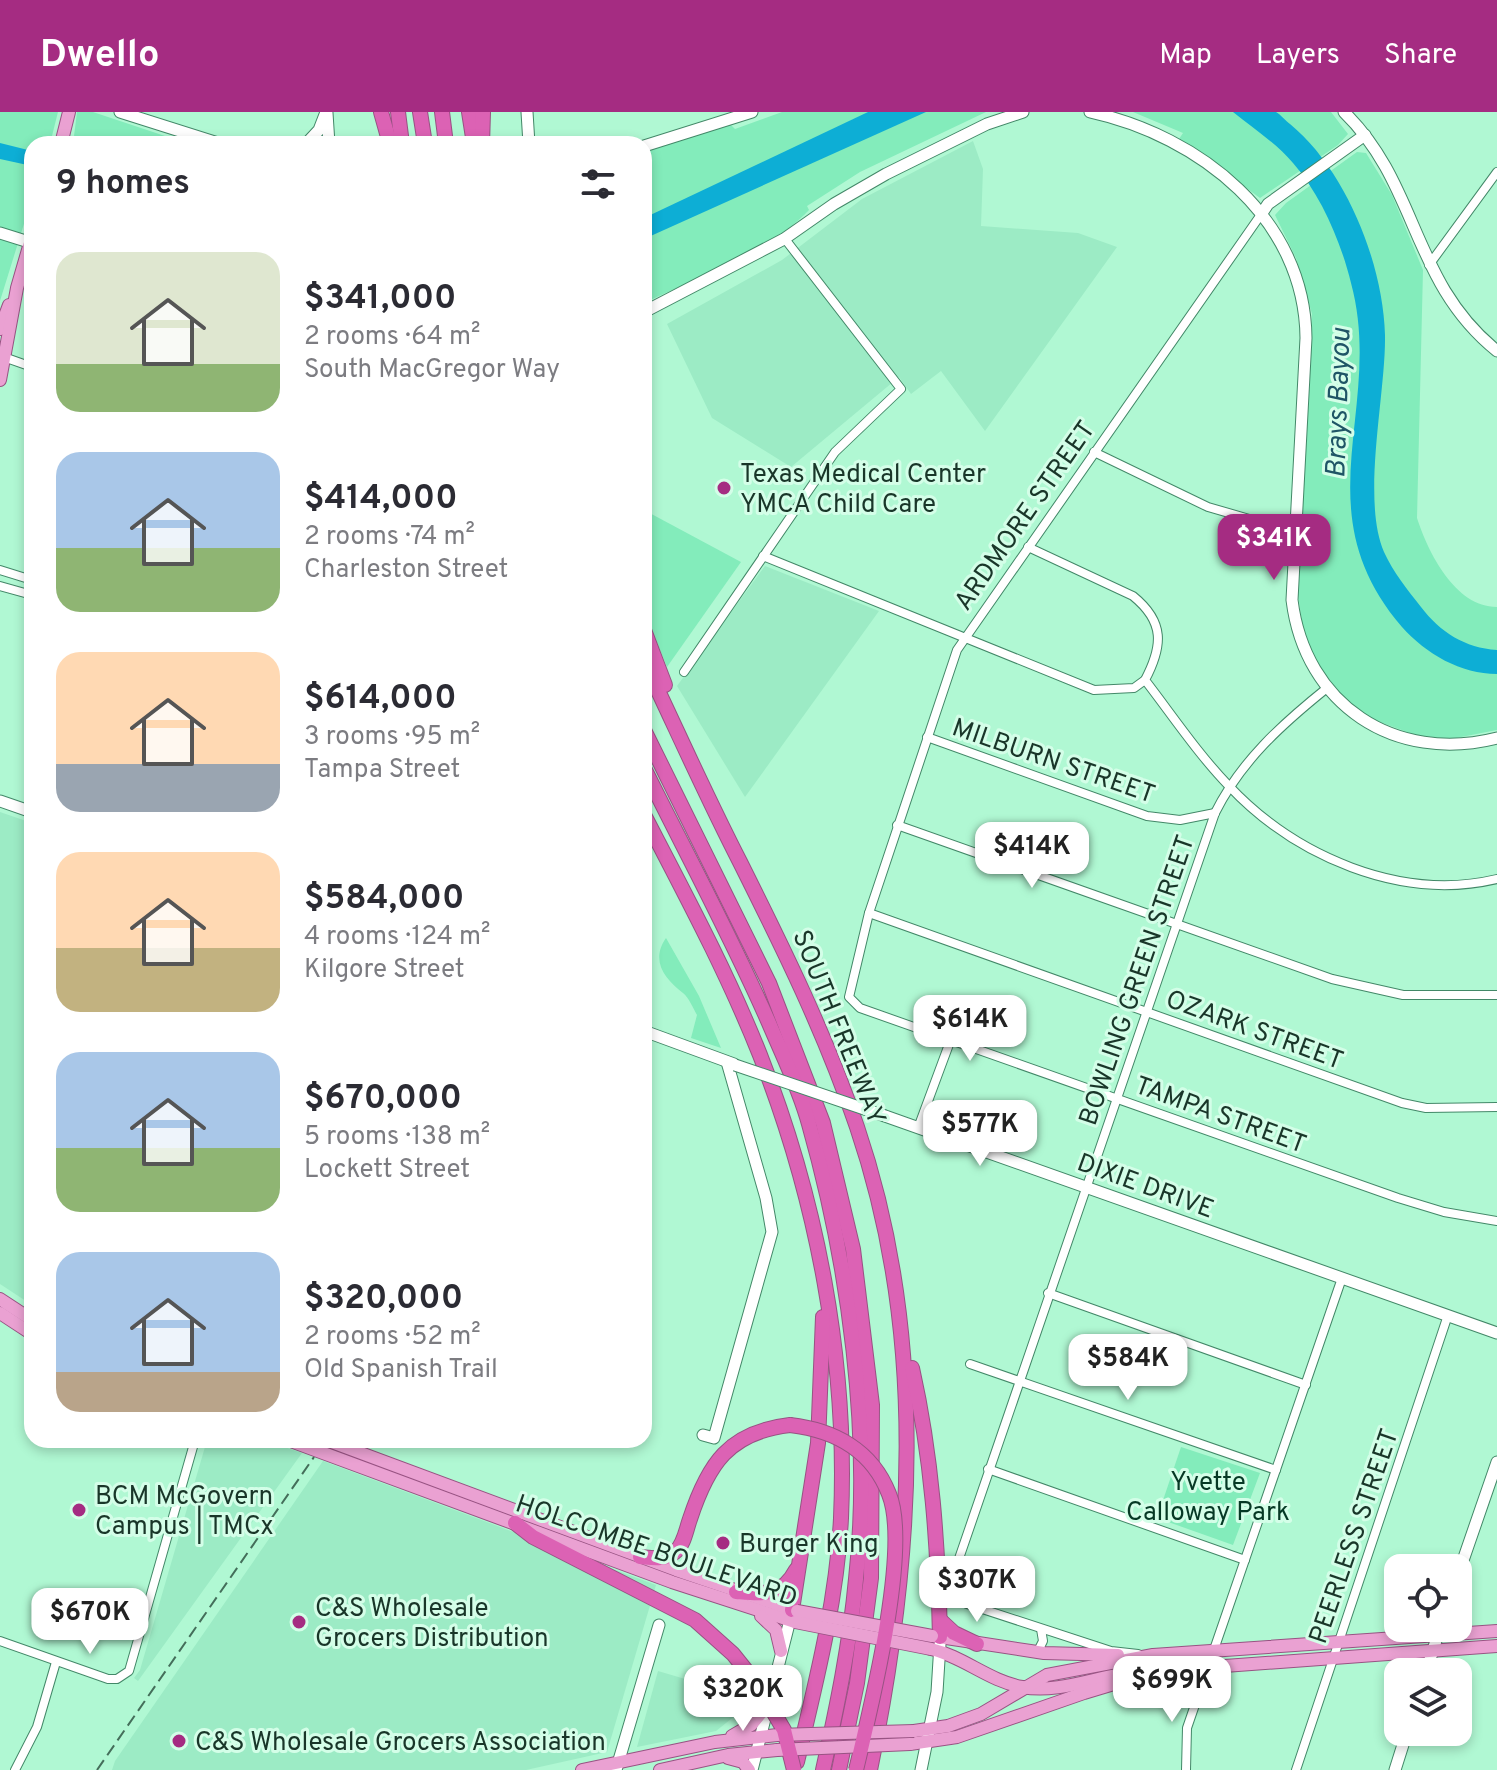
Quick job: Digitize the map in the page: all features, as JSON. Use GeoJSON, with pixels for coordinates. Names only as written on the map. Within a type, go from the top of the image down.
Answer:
{"type":"FeatureCollection","features":[{"type":"Feature","properties":{"kind":"highway"},"geometry":{"type":"LineString","coordinates":[[381,112],[388,136]]}},
{"type":"Feature","properties":{"kind":"highway"},"geometry":{"type":"LineString","coordinates":[[398,112],[401,136]]}},
{"type":"Feature","properties":{"kind":"highway"},"geometry":{"type":"LineString","coordinates":[[420,112],[424,136]]}},
{"type":"Feature","properties":{"kind":"highway"},"geometry":{"type":"LineString","coordinates":[[442,112],[445,136]]}},
{"type":"Feature","properties":{"kind":"highway"},"geometry":{"type":"LineString","coordinates":[[469,112],[473,136]]}},
{"type":"Feature","properties":{"kind":"highway"},"geometry":{"type":"LineString","coordinates":[[482,136],[483,112]]}},
{"type":"Feature","properties":{"kind":"highway"},"geometry":{"type":"LineString","coordinates":[[652,651],[706,789]]}},
{"type":"Feature","properties":{"kind":"highway","name":"SOUTH FREEWAY"},"geometry":{"type":"LineString","coordinates":[[652,678],[790,957],[826,1042],[875,1189],[897,1302],[909,1453],[905,1545],[890,1672],[870,1770]]}},
{"type":"Feature","properties":{"kind":"highway"},"geometry":{"type":"LineString","coordinates":[[652,746],[769,983],[823,1123],[853,1249],[872,1405],[871,1578],[857,1683],[839,1770]]}},
{"type":"Feature","properties":{"kind":"highway"},"geometry":{"type":"LineString","coordinates":[[652,784],[750,979],[781,1050],[809,1123],[838,1254],[858,1405],[857,1576],[844,1677],[823,1770]]}},
{"type":"Feature","properties":{"kind":"highway"},"geometry":{"type":"LineString","coordinates":[[652,831],[712,947],[759,1054],[804,1189],[824,1281],[838,1387],[841,1518],[823,1650],[794,1770]]}},
{"type":"Feature","properties":{"kind":"highway"},"geometry":{"type":"LineString","coordinates":[[793,1616],[818,1443],[824,1281]]}},
{"type":"Feature","properties":{"kind":"highway"},"geometry":{"type":"LineString","coordinates":[[897,1302],[926,1430],[938,1533],[940,1620],[936,1643]]}},
{"type":"Feature","properties":{"kind":"highway"},"geometry":{"type":"LineString","coordinates":[[640,1557],[663,1559],[679,1549],[700,1488],[726,1450],[762,1429],[790,1425],[823,1431],[852,1444],[872,1464],[891,1496],[894,1526],[885,1634],[856,1770]]}},
{"type":"Feature","properties":{"kind":"highway"},"geometry":{"type":"LineString","coordinates":[[515,1523],[533,1537],[695,1620],[733,1654],[757,1684],[784,1730],[794,1770]]}},
{"type":"Feature","properties":{"kind":"highway"},"geometry":{"type":"LineString","coordinates":[[736,1592],[774,1593],[790,1582],[800,1563]]}},
{"type":"Feature","properties":{"kind":"highway"},"geometry":{"type":"LineString","coordinates":[[940,1620],[954,1633],[977,1644]]}},
{"type":"Feature","properties":{"kind":"main road"},"geometry":{"type":"LineString","coordinates":[[63,136],[69,112]]}},
{"type":"Feature","properties":{"kind":"main road"},"geometry":{"type":"LineString","coordinates":[[120,112],[196,136]]}},
{"type":"Feature","properties":{"kind":"main road"},"geometry":{"type":"LineString","coordinates":[[313,136],[327,112]]}},
{"type":"Feature","properties":{"kind":"main road"},"geometry":{"type":"LineString","coordinates":[[327,112],[328,136]]}},
{"type":"Feature","properties":{"kind":"main road"},"geometry":{"type":"LineString","coordinates":[[527,112],[528,136]]}},
{"type":"Feature","properties":{"kind":"main road"},"geometry":{"type":"LineString","coordinates":[[652,143],[752,112]]}},
{"type":"Feature","properties":{"kind":"main road"},"geometry":{"type":"LineString","coordinates":[[652,308],[785,239],[834,204],[886,174],[987,124],[1023,112]]}},
{"type":"Feature","properties":{"kind":"main road"},"geometry":{"type":"LineString","coordinates":[[1090,112],[1143,128],[1176,144],[1223,178],[1262,213],[1293,263],[1306,321],[1294,532],[1294,621],[1304,649],[1327,688],[1362,719],[1408,740],[1454,746],[1497,738]]}},
{"type":"Feature","properties":{"kind":"main road"},"geometry":{"type":"LineString","coordinates":[[1344,112],[1365,135],[1389,171],[1429,266],[1459,316],[1497,351]]}},
{"type":"Feature","properties":{"kind":"main road","name":"ARDMORE STREET"},"geometry":{"type":"LineString","coordinates":[[1262,213],[1268,204],[1365,135]]}},
{"type":"Feature","properties":{"kind":"main road"},"geometry":{"type":"LineString","coordinates":[[0,233],[24,238]]}},
{"type":"Feature","properties":{"kind":"main road"},"geometry":{"type":"LineString","coordinates":[[0,380],[24,264]]}},
{"type":"Feature","properties":{"kind":"main road"},"geometry":{"type":"LineString","coordinates":[[0,329],[17,288]]}},
{"type":"Feature","properties":{"kind":"main road"},"geometry":{"type":"LineString","coordinates":[[0,801],[24,809]]}},
{"type":"Feature","properties":{"kind":"main road","name":"DIXIE DRIVE"},"geometry":{"type":"LineString","coordinates":[[652,1034],[1497,1333]]}},
{"type":"Feature","properties":{"kind":"main road"},"geometry":{"type":"LineString","coordinates":[[703,1435],[714,1438],[772,1232],[731,1063]]}},
{"type":"Feature","properties":{"kind":"main road"},"geometry":{"type":"LineString","coordinates":[[0,1299],[24,1315]]}},
{"type":"Feature","properties":{"kind":"main road"},"geometry":{"type":"LineString","coordinates":[[0,1313],[24,1329]]}},
{"type":"Feature","properties":{"kind":"main road","name":"HOLCOMBE BOULEVARD"},"geometry":{"type":"LineString","coordinates":[[310,1448],[749,1607],[936,1643],[977,1644],[1037,1653],[1153,1655]]}},
{"type":"Feature","properties":{"kind":"main road","name":"HOLCOMBE BOULEVARD"},"geometry":{"type":"LineString","coordinates":[[347,1448],[793,1616]]}},
{"type":"Feature","properties":{"kind":"main road"},"geometry":{"type":"LineString","coordinates":[[1465,1554],[1497,1462]]}},
{"type":"Feature","properties":{"kind":"main road"},"geometry":{"type":"LineString","coordinates":[[749,1607],[773,1626],[781,1651]]}},
{"type":"Feature","properties":{"kind":"main road"},"geometry":{"type":"LineString","coordinates":[[717,1757],[737,1759],[750,1770],[793,1616]]}},
{"type":"Feature","properties":{"kind":"main road"},"geometry":{"type":"LineString","coordinates":[[618,1766],[659,1625]]}},
{"type":"Feature","properties":{"kind":"main road"},"geometry":{"type":"LineString","coordinates":[[1472,1631],[1497,1631]]}},
{"type":"Feature","properties":{"kind":"main road"},"geometry":{"type":"LineString","coordinates":[[660,1770],[756,1751],[912,1737],[981,1714],[1058,1672],[1153,1655],[1384,1636]]}},
{"type":"Feature","properties":{"kind":"main road"},"geometry":{"type":"LineString","coordinates":[[1430,1658],[1435,1642]]}},
{"type":"Feature","properties":{"kind":"main road"},"geometry":{"type":"LineString","coordinates":[[921,1770],[930,1729],[936,1643]]}},
{"type":"Feature","properties":{"kind":"main road","name":"HOLCOMBE BOULEVARD"},"geometry":{"type":"LineString","coordinates":[[936,1643],[1000,1680],[1024,1688],[1052,1688],[1123,1673],[1157,1671]]}},
{"type":"Feature","properties":{"kind":"main road"},"geometry":{"type":"LineString","coordinates":[[582,1770],[618,1766],[715,1742],[760,1736],[912,1737],[927,1743],[957,1737],[1157,1671],[1497,1646]]}},
{"type":"Feature","properties":{"kind":"main road"},"geometry":{"type":"LineString","coordinates":[[715,1742],[743,1731],[768,1705]]}},
{"type":"Feature","properties":{"kind":"main road"},"geometry":{"type":"LineString","coordinates":[[1395,1770],[1403,1746]]}},
{"type":"Feature","properties":{"kind":"street"},"geometry":{"type":"LineString","coordinates":[[1429,266],[1493,185],[1497,172]]}},
{"type":"Feature","properties":{"kind":"street","name":"ARDMORE STREET"},"geometry":{"type":"LineString","coordinates":[[849,997],[869,913],[951,664],[1028,547],[1262,213]]}},
{"type":"Feature","properties":{"kind":"street"},"geometry":{"type":"LineString","coordinates":[[684,672],[835,452],[901,389],[785,239]]}},
{"type":"Feature","properties":{"kind":"street"},"geometry":{"type":"LineString","coordinates":[[3,357],[24,364]]}},
{"type":"Feature","properties":{"kind":"street"},"geometry":{"type":"LineString","coordinates":[[1094,452],[1208,507],[1294,532]]}},
{"type":"Feature","properties":{"kind":"street"},"geometry":{"type":"LineString","coordinates":[[763,556],[1094,690],[1134,688],[1145,680],[1158,655],[1157,632],[1145,606],[1133,596],[1028,547]]}},
{"type":"Feature","properties":{"kind":"street"},"geometry":{"type":"LineString","coordinates":[[0,570],[24,578]]}},
{"type":"Feature","properties":{"kind":"street"},"geometry":{"type":"LineString","coordinates":[[0,586],[24,593]]}},
{"type":"Feature","properties":{"kind":"street"},"geometry":{"type":"LineString","coordinates":[[1145,680],[1229,786],[1281,832],[1348,867],[1408,881],[1447,883],[1497,879]]}},
{"type":"Feature","properties":{"kind":"street","name":"BOWLING GREEN STREET"},"geometry":{"type":"LineString","coordinates":[[1041,1629],[967,1604],[953,1593],[955,1563],[1215,813],[1229,786],[1277,729],[1327,688]]}},
{"type":"Feature","properties":{"kind":"street","name":"MILBURN STREET"},"geometry":{"type":"LineString","coordinates":[[927,737],[1147,816],[1180,820],[1215,813]]}},
{"type":"Feature","properties":{"kind":"street"},"geometry":{"type":"LineString","coordinates":[[897,825],[1370,990],[1444,997],[1497,995]]}},
{"type":"Feature","properties":{"kind":"street","name":"OZARK STREET"},"geometry":{"type":"LineString","coordinates":[[869,913],[1402,1103],[1426,1108],[1497,1107]]}},
{"type":"Feature","properties":{"kind":"street","name":"TAMPA STREET"},"geometry":{"type":"LineString","coordinates":[[849,997],[860,1008],[1421,1206],[1497,1221]]}},
{"type":"Feature","properties":{"kind":"street"},"geometry":{"type":"LineString","coordinates":[[918,1128],[951,1039]]}},
{"type":"Feature","properties":{"kind":"street"},"geometry":{"type":"LineString","coordinates":[[1186,1770],[1187,1728],[1342,1278]]}},
{"type":"Feature","properties":{"kind":"street"},"geometry":{"type":"LineString","coordinates":[[1048,1293],[1306,1385]]}},
{"type":"Feature","properties":{"kind":"street","name":"PEERLESS STREET"},"geometry":{"type":"LineString","coordinates":[[1296,1770],[1448,1315]]}},
{"type":"Feature","properties":{"kind":"street"},"geometry":{"type":"LineString","coordinates":[[970,1364],[1276,1470]]}},
{"type":"Feature","properties":{"kind":"street"},"geometry":{"type":"LineString","coordinates":[[0,1641],[108,1679],[124,1676],[139,1637],[193,1448]]}},
{"type":"Feature","properties":{"kind":"street"},"geometry":{"type":"LineString","coordinates":[[988,1469],[1245,1560]]}},
{"type":"Feature","properties":{"kind":"street"},"geometry":{"type":"LineString","coordinates":[[1037,1653],[1043,1641],[1041,1629],[1111,1651],[1153,1655]]}},
{"type":"Feature","properties":{"kind":"street"},"geometry":{"type":"LineString","coordinates":[[15,1770],[37,1727],[56,1662]]}},
{"type":"Feature","properties":{"kind":"shaded area"},"geometry":{"type":"Polygon","coordinates":[[[973,141],[983,169],[981,226],[1078,233],[1117,247],[985,431],[941,371],[911,394],[899,377],[791,467],[712,418],[667,324],[782,260],[862,199],[973,141]]]}},
{"type":"Feature","properties":{"kind":"shaded area"},"geometry":{"type":"Polygon","coordinates":[[[765,566],[879,611],[745,797],[677,686],[765,566]]]}},
{"type":"Feature","properties":{"kind":"shaded area"},"geometry":{"type":"Polygon","coordinates":[[[0,812],[24,820],[24,1300],[0,1284],[0,812]]]}},
{"type":"Feature","properties":{"kind":"shaded area"},"geometry":{"type":"Polygon","coordinates":[[[205,1448],[287,1448],[302,1453],[138,1681],[134,1678],[140,1670],[205,1448]]]}},
{"type":"Feature","properties":{"kind":"shaded area"},"geometry":{"type":"Polygon","coordinates":[[[323,1461],[656,1585],[607,1752],[526,1770],[112,1770],[115,1761],[323,1461]]]}},
{"type":"Feature","properties":{"kind":"shaded area"},"geometry":{"type":"Polygon","coordinates":[[[658,1671],[746,1697],[741,1711],[716,1731],[637,1747],[658,1671]]]}},
{"type":"Feature","properties":{"kind":"green space"},"geometry":{"type":"Polygon","coordinates":[[[0,112],[58,112],[52,136],[24,136],[24,224],[0,301],[0,112]]]}},
{"type":"Feature","properties":{"kind":"green space"},"geometry":{"type":"Polygon","coordinates":[[[77,112],[93,112],[165,136],[74,136],[77,112]]]}},
{"type":"Feature","properties":{"kind":"green space"},"geometry":{"type":"Polygon","coordinates":[[[782,112],[986,112],[860,172],[807,206],[809,210],[774,239],[731,263],[652,299],[652,148],[731,125],[735,129],[782,112]]]}},
{"type":"Feature","properties":{"kind":"green space"},"geometry":{"type":"Polygon","coordinates":[[[1133,112],[1331,112],[1348,134],[1338,145],[1260,198],[1179,139],[1183,133],[1133,112]]]}},
{"type":"Feature","properties":{"kind":"green space"},"geometry":{"type":"Polygon","coordinates":[[[1357,152],[1366,153],[1392,195],[1423,270],[1417,518],[1436,561],[1456,588],[1482,605],[1497,607],[1497,730],[1451,739],[1415,735],[1372,719],[1346,701],[1316,664],[1304,636],[1297,588],[1312,314],[1296,258],[1275,215],[1286,203],[1357,152]]]}},
{"type":"Feature","properties":{"kind":"green space"},"geometry":{"type":"Polygon","coordinates":[[[652,514],[741,562],[667,667],[652,630],[652,514]]]}},
{"type":"Feature","properties":{"kind":"green space"},"geometry":{"type":"Polygon","coordinates":[[[666,938],[699,996],[721,1048],[691,1038],[697,1015],[687,998],[665,976],[660,962],[661,946],[666,938]]]}},
{"type":"Feature","properties":{"kind":"green space","name":"Yvette Calloway Park"},"geometry":{"type":"Polygon","coordinates":[[[1181,1447],[1260,1473],[1233,1545],[1157,1518],[1181,1447]]]}},
{"type":"Feature","properties":{"kind":"water"},"geometry":{"type":"Polygon","coordinates":[[[868,112],[926,112],[652,235],[652,214],[868,112]]]}},
{"type":"Feature","properties":{"kind":"water"},"geometry":{"type":"Polygon","coordinates":[[[1233,112],[1279,114],[1310,143],[1328,166],[1358,220],[1377,278],[1385,335],[1374,476],[1377,530],[1392,566],[1421,607],[1436,624],[1454,637],[1474,646],[1497,650],[1497,674],[1457,666],[1433,654],[1402,627],[1372,584],[1356,541],[1350,500],[1359,329],[1347,267],[1329,220],[1303,176],[1280,149],[1233,112]]]}},
{"type":"Feature","properties":{"kind":"water"},"geometry":{"type":"Polygon","coordinates":[[[0,143],[24,149],[24,164],[0,159],[0,143]]]}},
{"type":"Feature","properties":{"kind":"railway"},"geometry":{"type":"LineString","coordinates":[[97,1770],[314,1457]]}},
{"type":"Feature","properties":{"kind":"place","name":"Texas Medical Center YMCA Child Care"},"geometry":{"type":"Point","coordinates":[724,488]}},
{"type":"Feature","properties":{"kind":"place","name":"BCM McGovern Campus | TMCx"},"geometry":{"type":"Point","coordinates":[79,1510]}},
{"type":"Feature","properties":{"kind":"place","name":"Burger King"},"geometry":{"type":"Point","coordinates":[723,1543]}},
{"type":"Feature","properties":{"kind":"place","name":"C&S Wholesale Grocers Distribution"},"geometry":{"type":"Point","coordinates":[299,1622]}},
{"type":"Feature","properties":{"kind":"place","name":"C&S Wholesale Grocers Association"},"geometry":{"type":"Point","coordinates":[179,1741]}},
{"type":"Feature","properties":{"kind":"water label","name":"Brays Bayou"},"geometry":{"type":"Point","coordinates":[1337,403]}}]}
